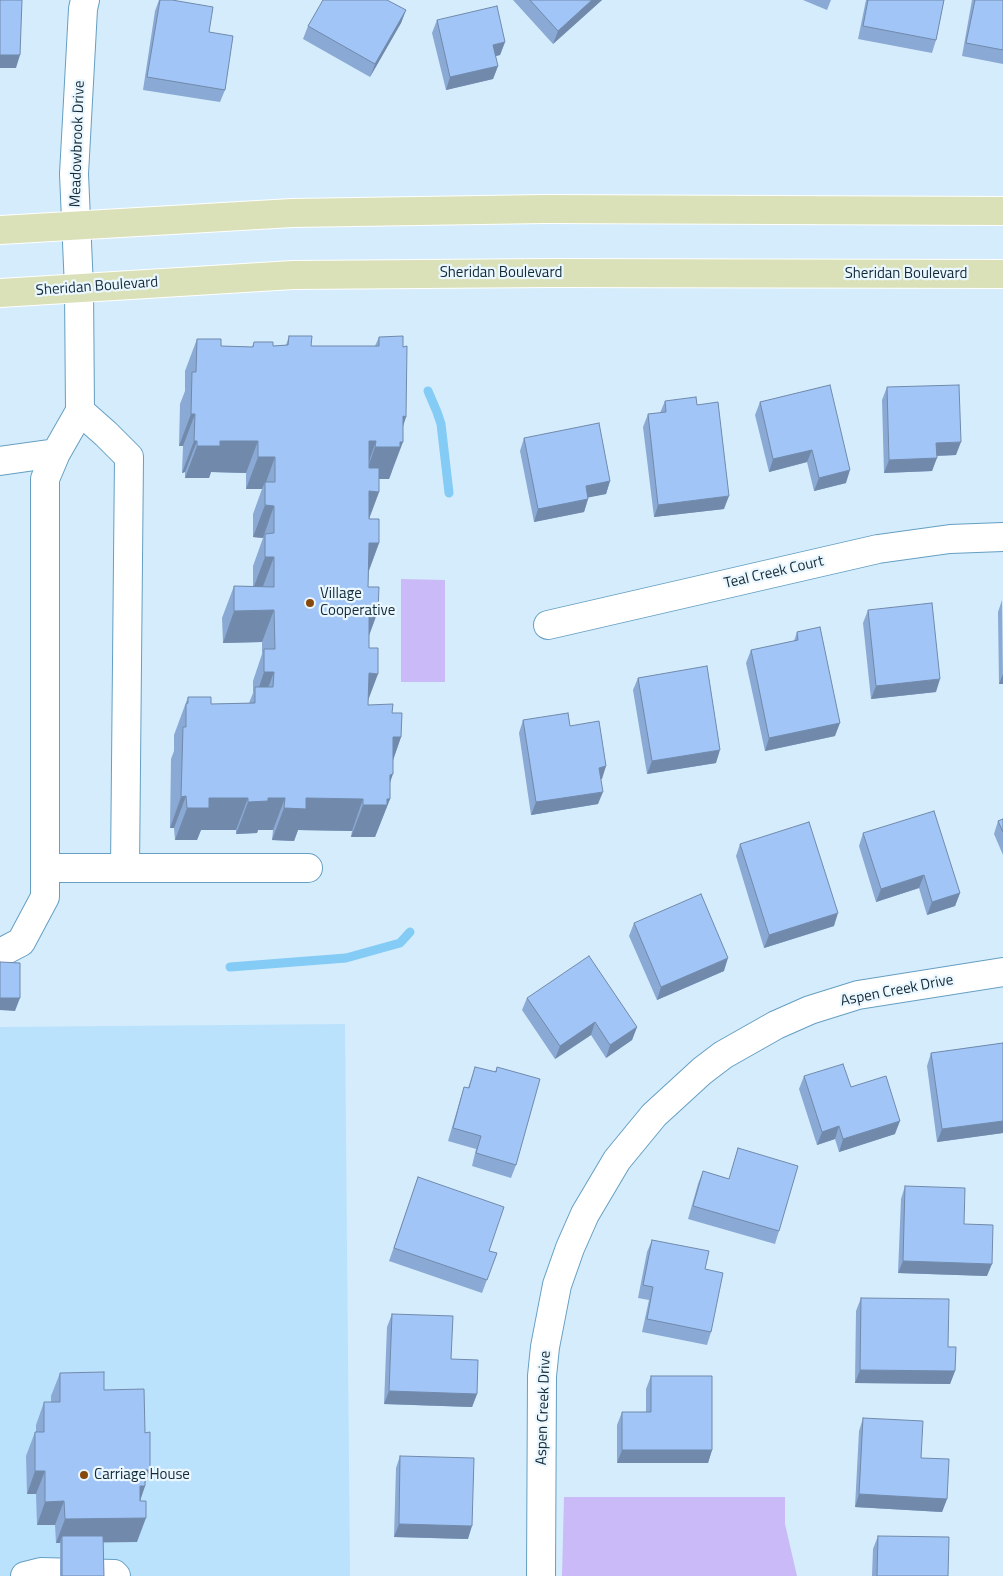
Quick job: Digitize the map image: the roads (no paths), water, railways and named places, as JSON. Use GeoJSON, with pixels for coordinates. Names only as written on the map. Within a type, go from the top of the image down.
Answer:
{"type":"FeatureCollection","features":[{"type":"Feature","properties":{"kind":"main road"},"geometry":{"type":"LineString","coordinates":[[0,230],[76,224],[292,213],[506,210],[1003,211]]}},
{"type":"Feature","properties":{"kind":"main road","name":"Sheridan Boulevard"},"geometry":{"type":"LineString","coordinates":[[0,293],[293,275],[552,273],[1003,274]]}},
{"type":"Feature","properties":{"kind":"street","name":"Meadowbrook Drive"},"geometry":{"type":"LineString","coordinates":[[80,411],[79,288],[74,174],[85,0]]}},
{"type":"Feature","properties":{"kind":"street"},"geometry":{"type":"LineString","coordinates":[[0,953],[21,942],[45,897],[45,479],[56,453],[80,411],[128,457],[125,868]]}},
{"type":"Feature","properties":{"kind":"street"},"geometry":{"type":"LineString","coordinates":[[0,461],[56,453]]}},
{"type":"Feature","properties":{"kind":"street","name":"Teal Creek Court"},"geometry":{"type":"LineString","coordinates":[[548,625],[878,549],[950,539],[1003,537]]}},
{"type":"Feature","properties":{"kind":"street"},"geometry":{"type":"LineString","coordinates":[[45,868],[308,868]]}},
{"type":"Feature","properties":{"kind":"street","name":"Aspen Creek Drive"},"geometry":{"type":"LineString","coordinates":[[541,1576],[542,1376],[545,1347],[557,1285],[570,1248],[585,1214],[617,1160],[654,1115],[702,1071],[723,1055],[776,1025],[810,1010],[858,995],[1003,972]]}},
{"type":"Feature","properties":{"kind":"street"},"geometry":{"type":"LineString","coordinates":[[25,1576],[41,1572],[114,1574],[116,1576]]}},
{"type":"Feature","properties":{"kind":"waterway"},"geometry":{"type":"LineString","coordinates":[[428,391],[441,424],[449,493]]}},
{"type":"Feature","properties":{"kind":"waterway"},"geometry":{"type":"LineString","coordinates":[[230,967],[346,958],[400,943],[410,932]]}},
{"type":"Feature","properties":{"kind":"place","name":"Village Cooperative"},"geometry":{"type":"Point","coordinates":[310,603]}},
{"type":"Feature","properties":{"kind":"place","name":"Carriage House"},"geometry":{"type":"Point","coordinates":[84,1475]}}]}
